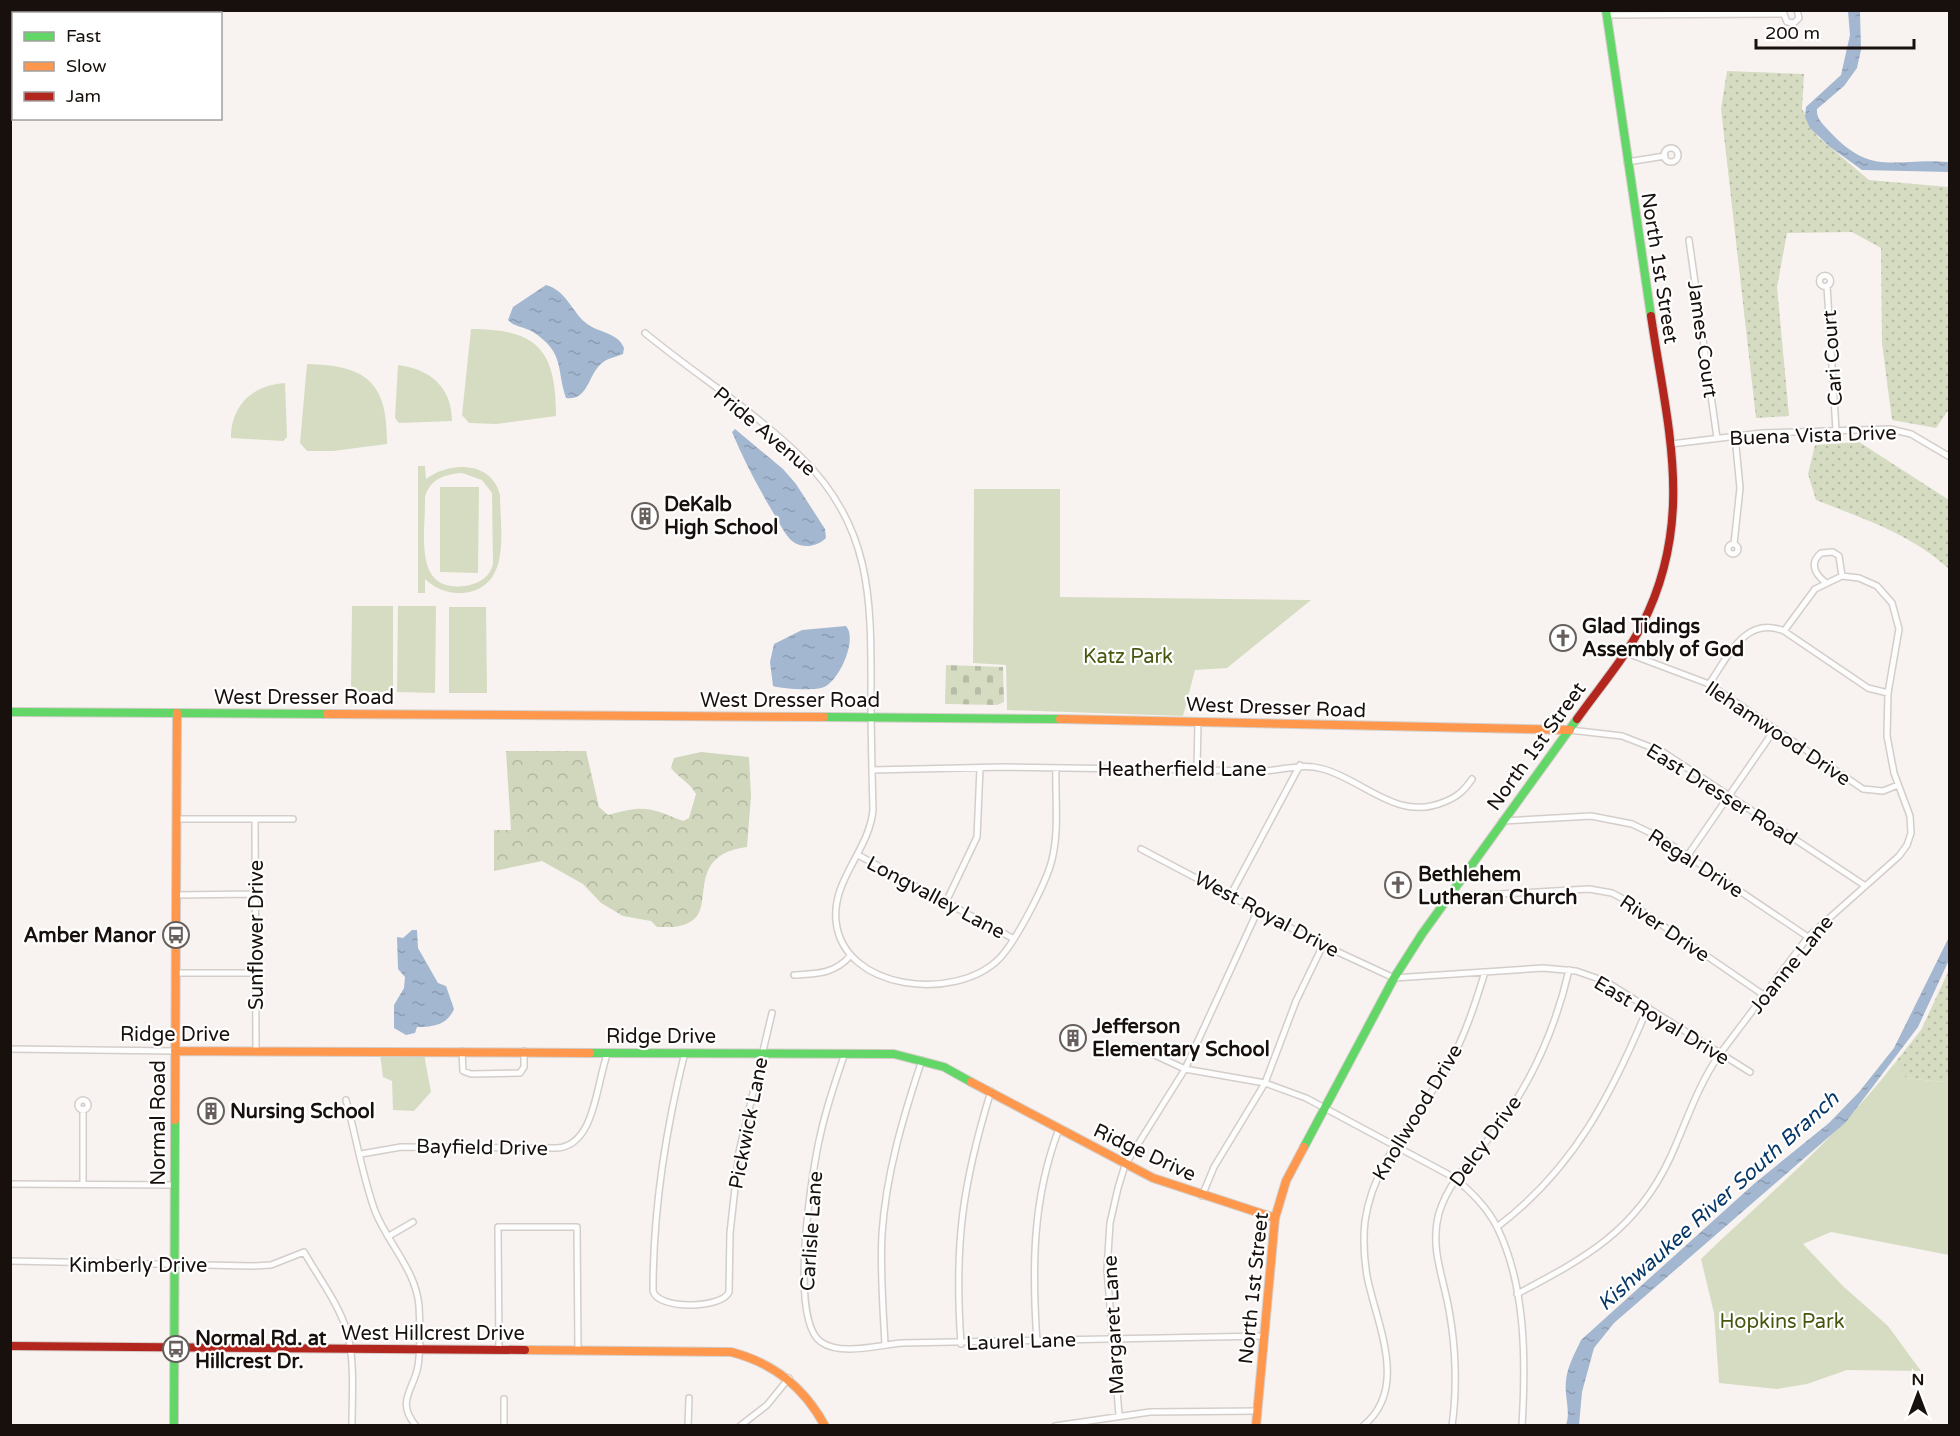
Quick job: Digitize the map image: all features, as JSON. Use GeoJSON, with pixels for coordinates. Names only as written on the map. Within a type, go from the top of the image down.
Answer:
{"type":"FeatureCollection","features":[{"type":"Feature","properties":{"kind":"street"},"geometry":{"type":"LineString","coordinates":[[1606,13],[1785,12],[1787,21],[1794,23],[1799,18],[1797,10]]}},
{"type":"Feature","properties":{"kind":"street","name":"North 1st Street"},"geometry":{"type":"LineString","coordinates":[[1256,1425],[1275,1218],[1286,1181],[1394,978],[1448,897],[1624,652],[1651,606],[1668,556],[1675,504],[1671,444],[1606,13]]}},
{"type":"Feature","properties":{"kind":"street"},"geometry":{"type":"LineString","coordinates":[[1627,162],[1665,156]]}},
{"type":"Feature","properties":{"kind":"street","name":"James Court"},"geometry":{"type":"LineString","coordinates":[[1689,240],[1717,438]]}},
{"type":"Feature","properties":{"kind":"street","name":"Cari Court"},"geometry":{"type":"LineString","coordinates":[[1827,286],[1836,430]]}},
{"type":"Feature","properties":{"kind":"street","name":"Pride Avenue"},"geometry":{"type":"LineString","coordinates":[[645,333],[800,456],[823,482],[842,512],[856,541],[869,591],[872,821],[866,841],[843,882],[836,911],[841,941],[851,955]]}},
{"type":"Feature","properties":{"kind":"street","name":"Buena Vista Drive"},"geometry":{"type":"LineString","coordinates":[[1671,444],[1735,436],[1836,430],[1897,430],[1919,437],[1950,457]]}},
{"type":"Feature","properties":{"kind":"street"},"geometry":{"type":"LineString","coordinates":[[1734,544],[1740,488],[1735,436]]}},
{"type":"Feature","properties":{"kind":"street"},"geometry":{"type":"LineString","coordinates":[[1784,631],[1809,595],[1825,582],[1842,576],[1839,556],[1833,552],[1821,553],[1815,560],[1814,567],[1817,574],[1825,582]]}},
{"type":"Feature","properties":{"kind":"street","name":"Joanne Lane"},"geometry":{"type":"LineString","coordinates":[[1517,1294],[1593,1252],[1634,1216],[1662,1175],[1708,1073],[1719,1055],[1808,937],[1899,856],[1909,840],[1910,816],[1898,785],[1887,736],[1888,693],[1899,629],[1897,613],[1892,603],[1877,586],[1866,580],[1842,576]]}},
{"type":"Feature","properties":{"kind":"street"},"geometry":{"type":"LineString","coordinates":[[1709,684],[1748,632],[1765,626],[1784,631],[1868,688],[1888,693]]}},
{"type":"Feature","properties":{"kind":"street","name":"Ilehamwood Drive"},"geometry":{"type":"LineString","coordinates":[[1624,652],[1709,684],[1863,789],[1875,792],[1898,785]]}},
{"type":"Feature","properties":{"kind":"street","name":"West Dresser Road"},"geometry":{"type":"LineString","coordinates":[[10,712],[871,717],[1570,730]]}},
{"type":"Feature","properties":{"kind":"street","name":"Normal Road"},"geometry":{"type":"LineString","coordinates":[[174,1425],[177,713]]}},
{"type":"Feature","properties":{"kind":"street"},"geometry":{"type":"LineString","coordinates":[[1197,770],[1198,722]]}},
{"type":"Feature","properties":{"kind":"street"},"geometry":{"type":"LineString","coordinates":[[1688,855],[1775,729]]}},
{"type":"Feature","properties":{"kind":"street","name":"East Dresser Road"},"geometry":{"type":"LineString","coordinates":[[1570,730],[1607,733],[1646,744],[1674,758],[1864,885]]}},
{"type":"Feature","properties":{"kind":"street"},"geometry":{"type":"LineString","coordinates":[[1230,896],[1300,765]]}},
{"type":"Feature","properties":{"kind":"street","name":"Heatherfield Lane"},"geometry":{"type":"LineString","coordinates":[[872,770],[1056,768],[1266,771],[1300,765],[1340,774],[1390,802],[1419,808],[1437,805],[1458,797],[1472,779]]}},
{"type":"Feature","properties":{"kind":"street"},"geometry":{"type":"LineString","coordinates":[[946,902],[977,837],[980,768]]}},
{"type":"Feature","properties":{"kind":"street"},"geometry":{"type":"LineString","coordinates":[[794,975],[826,973],[841,966],[851,955],[873,971],[892,979],[923,985],[944,985],[964,981],[983,972],[1000,958],[1014,939],[1052,861],[1056,768]]}},
{"type":"Feature","properties":{"kind":"street","name":"Regal Drive"},"geometry":{"type":"LineString","coordinates":[[1502,821],[1579,816],[1617,820],[1651,832],[1808,937]]}},
{"type":"Feature","properties":{"kind":"street"},"geometry":{"type":"LineString","coordinates":[[176,819],[293,819]]}},
{"type":"Feature","properties":{"kind":"street","name":"Sunflower Drive"},"geometry":{"type":"LineString","coordinates":[[255,819],[256,1052]]}},
{"type":"Feature","properties":{"kind":"street","name":"West Royal Drive"},"geometry":{"type":"LineString","coordinates":[[1141,849],[1323,945],[1394,978]]}},
{"type":"Feature","properties":{"kind":"street","name":"Longvalley Lane"},"geometry":{"type":"LineString","coordinates":[[858,855],[1014,939]]}},
{"type":"Feature","properties":{"kind":"street","name":"River Drive"},"geometry":{"type":"LineString","coordinates":[[1448,897],[1589,889],[1605,891],[1628,901],[1765,996]]}},
{"type":"Feature","properties":{"kind":"street"},"geometry":{"type":"LineString","coordinates":[[176,895],[255,894]]}},
{"type":"Feature","properties":{"kind":"street","name":"Margaret Lane"},"geometry":{"type":"LineString","coordinates":[[1119,1415],[1108,1292],[1108,1249],[1114,1206],[1125,1165],[1185,1069],[1258,910]]}},
{"type":"Feature","properties":{"kind":"street"},"geometry":{"type":"LineString","coordinates":[[1202,1196],[1214,1167],[1266,1083],[1296,1001],[1323,945]]}},
{"type":"Feature","properties":{"kind":"street","name":"East Royal Drive"},"geometry":{"type":"LineString","coordinates":[[1394,978],[1543,968],[1569,970],[1605,981],[1719,1055],[1750,1072]]}},
{"type":"Feature","properties":{"kind":"street","name":"Delcy Drive"},"geometry":{"type":"LineString","coordinates":[[1452,1425],[1451,1323],[1436,1259],[1435,1241],[1440,1212],[1455,1178],[1486,1144],[1528,1081],[1548,1038],[1569,970]]}},
{"type":"Feature","properties":{"kind":"street","name":"Knollwood Drive"},"geometry":{"type":"LineString","coordinates":[[1363,1425],[1382,1402],[1388,1370],[1367,1273],[1365,1224],[1372,1189],[1394,1144],[1449,1064],[1472,1014],[1485,972]]}},
{"type":"Feature","properties":{"kind":"street"},"geometry":{"type":"LineString","coordinates":[[176,974],[256,973]]}},
{"type":"Feature","properties":{"kind":"street"},"geometry":{"type":"LineString","coordinates":[[1497,1227],[1546,1182],[1589,1129],[1614,1086],[1648,1008]]}},
{"type":"Feature","properties":{"kind":"street","name":"Pickwick Lane"},"geometry":{"type":"LineString","coordinates":[[685,1053],[666,1128],[654,1221],[652,1291],[657,1299],[666,1303],[715,1303],[727,1297],[729,1233],[739,1152],[772,1013]]}},
{"type":"Feature","properties":{"kind":"street"},"geometry":{"type":"LineString","coordinates":[[1135,1046],[1185,1069],[1266,1083],[1325,1108],[1455,1178],[1479,1202],[1497,1227],[1517,1294],[1523,1347],[1522,1425]]}},
{"type":"Feature","properties":{"kind":"street","name":"Ridge Drive"},"geometry":{"type":"LineString","coordinates":[[10,1049],[256,1052],[888,1053],[922,1059],[991,1091],[1125,1165],[1167,1184],[1275,1218]]}},
{"type":"Feature","properties":{"kind":"street"},"geometry":{"type":"LineString","coordinates":[[462,1051],[463,1071],[471,1074],[520,1073],[524,1067],[524,1051]]}},
{"type":"Feature","properties":{"kind":"street","name":"Bayfield Drive"},"geometry":{"type":"LineString","coordinates":[[361,1154],[401,1147],[557,1148],[569,1146],[588,1127],[608,1052]]}},
{"type":"Feature","properties":{"kind":"street","name":"Carlisle Lane"},"geometry":{"type":"LineString","coordinates":[[844,1053],[821,1132],[809,1196],[805,1268],[808,1323],[818,1340],[832,1347],[885,1344]]}},
{"type":"Feature","properties":{"kind":"street"},"geometry":{"type":"LineString","coordinates":[[885,1344],[882,1255],[888,1190],[903,1116],[922,1059]]}},
{"type":"Feature","properties":{"kind":"street"},"geometry":{"type":"LineString","coordinates":[[961,1344],[957,1276],[959,1231],[969,1170],[991,1091]]}},
{"type":"Feature","properties":{"kind":"street"},"geometry":{"type":"LineString","coordinates":[[346,1100],[375,1209],[415,1287],[419,1307],[419,1350],[417,1367],[406,1399],[408,1411],[416,1425]]}},
{"type":"Feature","properties":{"kind":"street"},"geometry":{"type":"LineString","coordinates":[[83,1109],[83,1184]]}},
{"type":"Feature","properties":{"kind":"street"},"geometry":{"type":"LineString","coordinates":[[1037,1342],[1033,1286],[1034,1238],[1045,1175],[1059,1129]]}},
{"type":"Feature","properties":{"kind":"street"},"geometry":{"type":"LineString","coordinates":[[10,1184],[175,1185]]}},
{"type":"Feature","properties":{"kind":"street"},"geometry":{"type":"LineString","coordinates":[[389,1236],[412,1222]]}},
{"type":"Feature","properties":{"kind":"street"},"geometry":{"type":"LineString","coordinates":[[499,1350],[498,1227],[577,1227],[578,1350]]}},
{"type":"Feature","properties":{"kind":"street","name":"Kimberly Drive"},"geometry":{"type":"LineString","coordinates":[[10,1262],[265,1266],[304,1252],[337,1307],[350,1349]]}},
{"type":"Feature","properties":{"kind":"street","name":"Laurel Lane"},"geometry":{"type":"LineString","coordinates":[[885,1344],[1265,1336]]}},
{"type":"Feature","properties":{"kind":"street","name":"West Hillcrest Drive"},"geometry":{"type":"LineString","coordinates":[[10,1346],[731,1352],[762,1362],[789,1378],[812,1402],[825,1425]]}},
{"type":"Feature","properties":{"kind":"street"},"geometry":{"type":"LineString","coordinates":[[350,1349],[352,1425]]}},
{"type":"Feature","properties":{"kind":"street"},"geometry":{"type":"LineString","coordinates":[[740,1425],[767,1405],[789,1378]]}},
{"type":"Feature","properties":{"kind":"street"},"geometry":{"type":"LineString","coordinates":[[688,1425],[689,1398]]}},
{"type":"Feature","properties":{"kind":"street"},"geometry":{"type":"LineString","coordinates":[[504,1399],[504,1425]]}},
{"type":"Feature","properties":{"kind":"street"},"geometry":{"type":"LineString","coordinates":[[1055,1425],[1119,1415],[1180,1411],[1258,1411]]}},
{"type":"Feature","properties":{"kind":"green space"},"geometry":{"type":"Polygon","coordinates":[[[1727,71],[1804,74],[1802,109],[1818,137],[1869,180],[1949,187],[1949,409],[1936,428],[1892,420],[1882,343],[1881,248],[1852,232],[1787,233],[1777,287],[1789,416],[1756,418],[1721,109],[1727,71]]]}},
{"type":"Feature","properties":{"kind":"green space"},"geometry":{"type":"Polygon","coordinates":[[[471,329],[513,333],[539,348],[547,359],[552,375],[556,416],[496,424],[469,423],[462,415],[471,329]]]}},
{"type":"Feature","properties":{"kind":"green space"},"geometry":{"type":"Polygon","coordinates":[[[307,364],[345,368],[370,382],[378,392],[383,406],[387,444],[333,451],[307,451],[300,443],[307,364]]]}},
{"type":"Feature","properties":{"kind":"green space"},"geometry":{"type":"Polygon","coordinates":[[[398,365],[420,371],[437,382],[448,398],[452,421],[399,423],[395,418],[398,365]]]}},
{"type":"Feature","properties":{"kind":"green space"},"geometry":{"type":"Polygon","coordinates":[[[285,383],[287,437],[283,441],[231,438],[235,416],[246,399],[263,388],[285,383]]]}},
{"type":"Feature","properties":{"kind":"green space"},"geometry":{"type":"Polygon","coordinates":[[[1859,442],[1949,500],[1949,569],[1903,537],[1816,500],[1808,474],[1815,445],[1859,442]]]}},
{"type":"Feature","properties":{"kind":"green space"},"geometry":{"type":"Polygon","coordinates":[[[418,466],[425,466],[426,479],[436,473],[458,467],[479,470],[496,484],[500,495],[501,540],[496,569],[490,580],[479,589],[453,593],[438,588],[425,579],[425,593],[418,593],[418,466]],[[462,473],[444,476],[430,486],[425,497],[426,559],[430,572],[438,581],[451,586],[478,582],[485,578],[492,568],[492,493],[482,480],[462,473]]]}},
{"type":"Feature","properties":{"kind":"green space"},"geometry":{"type":"Polygon","coordinates":[[[440,487],[479,487],[478,573],[440,572],[440,487]]]}},
{"type":"Feature","properties":{"kind":"green space","name":"Katz Park"},"geometry":{"type":"Polygon","coordinates":[[[974,489],[1060,489],[1060,597],[1311,600],[1227,668],[1195,670],[1183,716],[1007,710],[1006,665],[973,663],[974,489]]]}},
{"type":"Feature","properties":{"kind":"green space"},"geometry":{"type":"Polygon","coordinates":[[[352,606],[393,606],[393,692],[351,692],[352,606]]]}},
{"type":"Feature","properties":{"kind":"green space"},"geometry":{"type":"Polygon","coordinates":[[[398,606],[436,606],[435,693],[397,692],[398,606]]]}},
{"type":"Feature","properties":{"kind":"green space"},"geometry":{"type":"Polygon","coordinates":[[[449,607],[486,607],[487,693],[449,693],[449,607]]]}},
{"type":"Feature","properties":{"kind":"green space"},"geometry":{"type":"Polygon","coordinates":[[[946,665],[1003,667],[1004,702],[997,705],[945,704],[946,665]]]}},
{"type":"Feature","properties":{"kind":"green space"},"geometry":{"type":"Polygon","coordinates":[[[506,751],[586,751],[599,807],[608,815],[646,809],[683,821],[689,818],[696,794],[671,768],[674,758],[701,752],[749,757],[751,796],[747,847],[727,852],[715,860],[708,871],[698,915],[686,924],[674,927],[657,927],[651,921],[623,916],[601,903],[583,884],[542,861],[494,871],[494,830],[511,830],[506,751]]]}},
{"type":"Feature","properties":{"kind":"green space"},"geometry":{"type":"Polygon","coordinates":[[[1949,970],[1949,1078],[1942,1082],[1906,1078],[1894,1064],[1921,1030],[1949,970]]]}},
{"type":"Feature","properties":{"kind":"green space"},"geometry":{"type":"Polygon","coordinates":[[[380,1054],[424,1054],[431,1092],[414,1111],[393,1110],[392,1081],[383,1077],[380,1054]]]}},
{"type":"Feature","properties":{"kind":"green space","name":"Hopkins Park"},"geometry":{"type":"Polygon","coordinates":[[[1894,1064],[1906,1078],[1942,1082],[1949,1078],[1949,1255],[1831,1232],[1803,1244],[1844,1287],[1888,1326],[1921,1371],[1847,1370],[1807,1384],[1777,1389],[1719,1383],[1714,1313],[1701,1259],[1826,1141],[1894,1064]]]}},
{"type":"Feature","properties":{"kind":"water"},"geometry":{"type":"Polygon","coordinates":[[[1848,11],[1860,12],[1861,50],[1857,68],[1844,86],[1817,109],[1819,119],[1845,146],[1859,155],[1885,162],[1949,162],[1949,172],[1862,170],[1830,147],[1810,128],[1805,117],[1806,107],[1841,75],[1850,35],[1848,11]]]}},
{"type":"Feature","properties":{"kind":"water"},"geometry":{"type":"Polygon","coordinates":[[[546,285],[564,296],[586,323],[613,336],[624,348],[623,354],[601,364],[583,391],[573,398],[566,398],[558,362],[550,347],[533,332],[508,320],[513,307],[546,285]]]}},
{"type":"Feature","properties":{"kind":"water"},"geometry":{"type":"Polygon","coordinates":[[[735,429],[783,469],[796,484],[825,529],[826,538],[814,545],[805,546],[792,541],[746,464],[732,432],[735,429]]]}},
{"type":"Feature","properties":{"kind":"water"},"geometry":{"type":"Polygon","coordinates":[[[846,626],[850,640],[848,649],[841,668],[830,683],[814,689],[773,686],[770,662],[774,644],[802,630],[846,626]]]}},
{"type":"Feature","properties":{"kind":"water"},"geometry":{"type":"Polygon","coordinates":[[[412,930],[417,930],[418,948],[438,983],[446,986],[454,1009],[444,1022],[434,1026],[417,1027],[415,1033],[406,1035],[394,1028],[394,1005],[404,988],[405,977],[398,969],[397,937],[403,938],[412,930]]]}},
{"type":"Feature","properties":{"kind":"water"},"geometry":{"type":"Polygon","coordinates":[[[1949,937],[1949,960],[1918,1027],[1846,1122],[1614,1323],[1594,1348],[1582,1392],[1579,1425],[1566,1425],[1567,1376],[1581,1340],[1755,1183],[1829,1123],[1859,1092],[1894,1048],[1949,937]]]}},
{"type":"Feature","properties":{"kind":"traffic: fast"},"geometry":{"type":"LineString","coordinates":[[1606,10],[1651,316]]}},
{"type":"Feature","properties":{"kind":"traffic: fast"},"geometry":{"type":"LineString","coordinates":[[10,712],[327,714]]}},
{"type":"Feature","properties":{"kind":"traffic: fast"},"geometry":{"type":"LineString","coordinates":[[824,717],[1060,719]]}},
{"type":"Feature","properties":{"kind":"traffic: fast"},"geometry":{"type":"LineString","coordinates":[[1304,1147],[1394,978],[1422,934],[1577,719]]}},
{"type":"Feature","properties":{"kind":"traffic: fast"},"geometry":{"type":"LineString","coordinates":[[590,1053],[894,1054],[944,1067],[971,1082]]}},
{"type":"Feature","properties":{"kind":"traffic: fast"},"geometry":{"type":"LineString","coordinates":[[174,1426],[175,1120]]}},
{"type":"Feature","properties":{"kind":"traffic: slow"},"geometry":{"type":"LineString","coordinates":[[175,1120],[177,713]]}},
{"type":"Feature","properties":{"kind":"traffic: slow"},"geometry":{"type":"LineString","coordinates":[[327,714],[824,717]]}},
{"type":"Feature","properties":{"kind":"traffic: slow"},"geometry":{"type":"LineString","coordinates":[[1060,719],[1570,730]]}},
{"type":"Feature","properties":{"kind":"traffic: slow"},"geometry":{"type":"LineString","coordinates":[[175,1051],[590,1053]]}},
{"type":"Feature","properties":{"kind":"traffic: slow"},"geometry":{"type":"LineString","coordinates":[[971,1082],[1153,1178],[1275,1218]]}},
{"type":"Feature","properties":{"kind":"traffic: slow"},"geometry":{"type":"LineString","coordinates":[[1256,1426],[1275,1218],[1286,1181],[1304,1147]]}},
{"type":"Feature","properties":{"kind":"traffic: slow"},"geometry":{"type":"LineString","coordinates":[[525,1350],[731,1352],[761,1363],[786,1379],[797,1388],[817,1412],[825,1426]]}},
{"type":"Feature","properties":{"kind":"traffic: jam"},"geometry":{"type":"LineString","coordinates":[[1577,719],[1620,661],[1642,625],[1659,586],[1668,547],[1673,510],[1673,472],[1651,316]]}},
{"type":"Feature","properties":{"kind":"traffic: jam"},"geometry":{"type":"LineString","coordinates":[[10,1346],[525,1350]]}},
{"type":"Feature","properties":{"kind":"place","name":"DeKalb High School"},"geometry":{"type":"Point","coordinates":[645,516]}},
{"type":"Feature","properties":{"kind":"place","name":"Glad Tidings Assembly of God"},"geometry":{"type":"Point","coordinates":[1563,638]}},
{"type":"Feature","properties":{"kind":"place","name":"Bethlehem Lutheran Church"},"geometry":{"type":"Point","coordinates":[1398,885]}},
{"type":"Feature","properties":{"kind":"place","name":"Amber Manor"},"geometry":{"type":"Point","coordinates":[176,935]}},
{"type":"Feature","properties":{"kind":"place","name":"Jefferson Elementary School"},"geometry":{"type":"Point","coordinates":[1073,1038]}},
{"type":"Feature","properties":{"kind":"place","name":"Nursing School"},"geometry":{"type":"Point","coordinates":[211,1111]}},
{"type":"Feature","properties":{"kind":"place","name":"Normal Rd. at Hillcrest Dr."},"geometry":{"type":"Point","coordinates":[176,1349]}},
{"type":"Feature","properties":{"kind":"water label","name":"Kishwaukee River South Branch"},"geometry":{"type":"Point","coordinates":[1718,1201]}}]}
